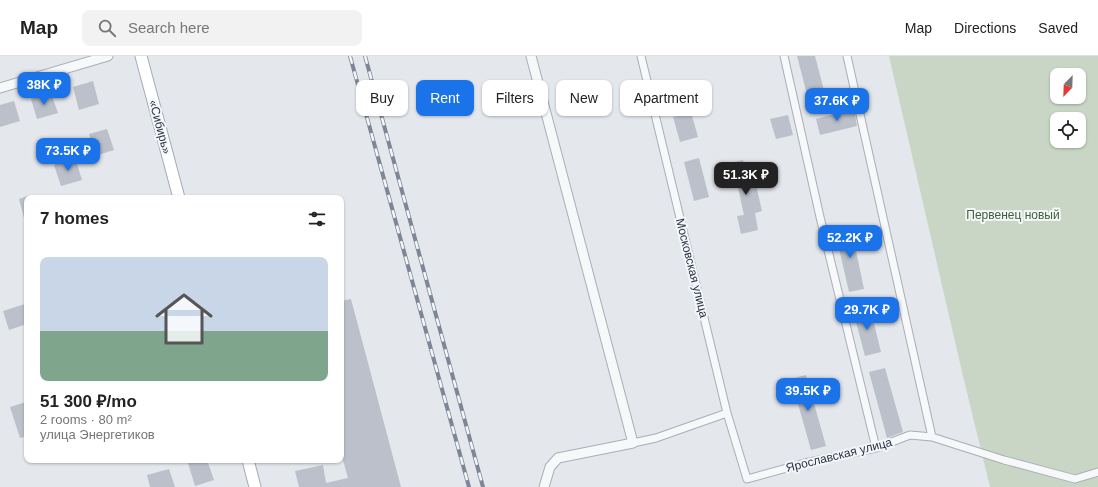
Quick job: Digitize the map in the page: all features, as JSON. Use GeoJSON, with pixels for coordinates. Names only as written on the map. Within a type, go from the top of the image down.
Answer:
{"type":"FeatureCollection","features":[{"type":"Feature","properties":{"kind":"main road","name":"«Сибирь»"},"geometry":{"type":"LineString","coordinates":[[141,56],[177,195]]}},
{"type":"Feature","properties":{"kind":"main road"},"geometry":{"type":"LineString","coordinates":[[249,463],[255,487]]}},
{"type":"Feature","properties":{"kind":"street"},"geometry":{"type":"LineString","coordinates":[[0,88],[108,56]]}},
{"type":"Feature","properties":{"kind":"street"},"geometry":{"type":"LineString","coordinates":[[531,56],[633,443]]}},
{"type":"Feature","properties":{"kind":"street","name":"Московская улица"},"geometry":{"type":"LineString","coordinates":[[641,56],[727,413],[747,479]]}},
{"type":"Feature","properties":{"kind":"street"},"geometry":{"type":"LineString","coordinates":[[784,56],[820,217],[876,448]]}},
{"type":"Feature","properties":{"kind":"street"},"geometry":{"type":"LineString","coordinates":[[847,56],[932,437]]}},
{"type":"Feature","properties":{"kind":"street"},"geometry":{"type":"LineString","coordinates":[[544,487],[550,467],[558,458],[656,438],[727,413]]}},
{"type":"Feature","properties":{"kind":"street","name":"Ярославская улица"},"geometry":{"type":"LineString","coordinates":[[747,479],[805,463],[876,448],[910,435],[932,437],[1004,460],[1075,479],[1098,472]]}},
{"type":"Feature","properties":{"kind":"green space","name":"Первенец новый"},"geometry":{"type":"Polygon","coordinates":[[[889,56],[1098,56],[1098,487],[990,487],[889,56]]]}},
{"type":"Feature","properties":{"kind":"building"},"geometry":{"type":"Polygon","coordinates":[[[797,56],[815,56],[827,102],[810,106],[797,56]]]}},
{"type":"Feature","properties":{"kind":"building"},"geometry":{"type":"Polygon","coordinates":[[[93,81],[99,104],[79,110],[73,87],[93,81]]]}},
{"type":"Feature","properties":{"kind":"building"},"geometry":{"type":"Polygon","coordinates":[[[51,93],[58,113],[37,119],[31,99],[51,93]]]}},
{"type":"Feature","properties":{"kind":"building"},"geometry":{"type":"Polygon","coordinates":[[[14,101],[20,121],[0,127],[0,105],[14,101]]]}},
{"type":"Feature","properties":{"kind":"building"},"geometry":{"type":"Polygon","coordinates":[[[854,109],[857,126],[820,135],[816,119],[854,109]]]}},
{"type":"Feature","properties":{"kind":"building"},"geometry":{"type":"Polygon","coordinates":[[[788,115],[793,135],[776,139],[770,119],[788,115]]]}},
{"type":"Feature","properties":{"kind":"building"},"geometry":{"type":"Polygon","coordinates":[[[692,116],[698,137],[680,142],[673,117],[692,116]]]}},
{"type":"Feature","properties":{"kind":"building"},"geometry":{"type":"Polygon","coordinates":[[[107,129],[114,150],[95,156],[89,134],[107,129]]]}},
{"type":"Feature","properties":{"kind":"building"},"geometry":{"type":"Polygon","coordinates":[[[75,158],[82,180],[61,186],[54,165],[75,158]]]}},
{"type":"Feature","properties":{"kind":"building"},"geometry":{"type":"Polygon","coordinates":[[[699,158],[709,197],[694,201],[684,162],[699,158]]]}},
{"type":"Feature","properties":{"kind":"building"},"geometry":{"type":"Polygon","coordinates":[[[743,160],[746,174],[753,172],[762,211],[755,213],[758,230],[741,234],[737,216],[744,215],[736,179],[728,180],[725,164],[743,160]]]}},
{"type":"Feature","properties":{"kind":"building"},"geometry":{"type":"Polygon","coordinates":[[[24,197],[24,218],[19,199],[24,197]]]}},
{"type":"Feature","properties":{"kind":"building"},"geometry":{"type":"Polygon","coordinates":[[[851,227],[864,289],[849,292],[835,231],[851,227]]]}},
{"type":"Feature","properties":{"kind":"building"},"geometry":{"type":"Polygon","coordinates":[[[351,299],[401,487],[299,487],[295,471],[323,465],[326,483],[348,478],[344,463],[344,300],[351,299]]]}},
{"type":"Feature","properties":{"kind":"building"},"geometry":{"type":"Polygon","coordinates":[[[24,304],[24,325],[9,330],[3,311],[24,304]]]}},
{"type":"Feature","properties":{"kind":"building"},"geometry":{"type":"Polygon","coordinates":[[[870,307],[881,352],[865,356],[853,311],[870,307]]]}},
{"type":"Feature","properties":{"kind":"building"},"geometry":{"type":"Polygon","coordinates":[[[885,368],[903,432],[887,438],[869,372],[885,368]]]}},
{"type":"Feature","properties":{"kind":"building"},"geometry":{"type":"Polygon","coordinates":[[[806,375],[826,446],[811,450],[791,379],[806,375]]]}},
{"type":"Feature","properties":{"kind":"building"},"geometry":{"type":"Polygon","coordinates":[[[24,403],[24,437],[20,438],[10,407],[24,403]]]}},
{"type":"Feature","properties":{"kind":"building"},"geometry":{"type":"Polygon","coordinates":[[[188,463],[208,463],[214,480],[195,486],[188,463]]]}},
{"type":"Feature","properties":{"kind":"building"},"geometry":{"type":"Polygon","coordinates":[[[169,469],[175,487],[150,487],[147,475],[169,469]]]}},
{"type":"Feature","properties":{"kind":"railway"},"geometry":{"type":"LineString","coordinates":[[350,56],[469,487]]}},
{"type":"Feature","properties":{"kind":"railway"},"geometry":{"type":"LineString","coordinates":[[365,56],[483,487]]}}]}
